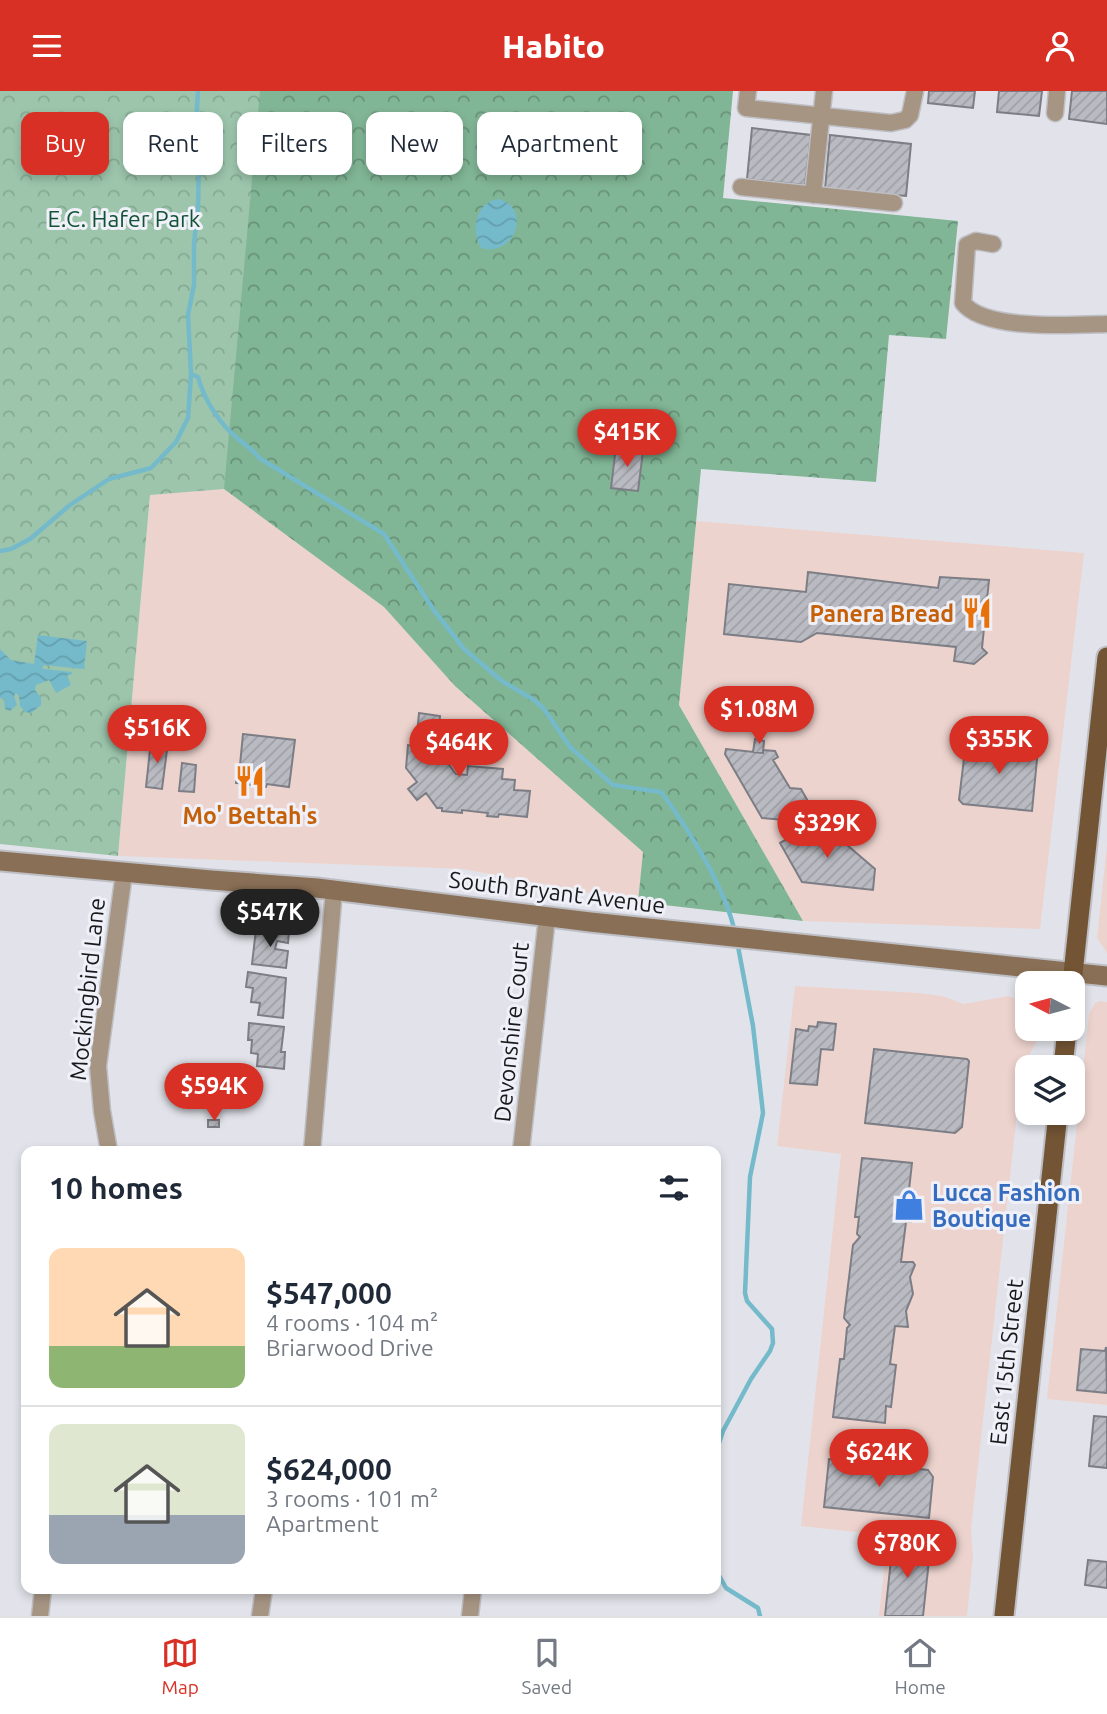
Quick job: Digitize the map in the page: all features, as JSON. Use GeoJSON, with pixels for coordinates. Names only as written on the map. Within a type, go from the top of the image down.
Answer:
{"type":"FeatureCollection","features":[{"type":"Feature","properties":{"kind":"main road"},"geometry":{"type":"LineString","coordinates":[[1074,971],[1107,657]]}},
{"type":"Feature","properties":{"kind":"main road","name":"South Bryant Avenue"},"geometry":{"type":"LineString","coordinates":[[0,861],[334,890],[1015,971]]}},
{"type":"Feature","properties":{"kind":"main road","name":"South Bryant Avenue"},"geometry":{"type":"LineString","coordinates":[[1085,977],[1107,976]]}},
{"type":"Feature","properties":{"kind":"main road","name":"East 15th Street"},"geometry":{"type":"LineString","coordinates":[[1004,1616],[1057,1125]]}},
{"type":"Feature","properties":{"kind":"street"},"geometry":{"type":"LineString","coordinates":[[748,91],[746,108],[891,123],[905,120],[910,115],[915,91]]}},
{"type":"Feature","properties":{"kind":"street"},"geometry":{"type":"LineString","coordinates":[[813,195],[824,91]]}},
{"type":"Feature","properties":{"kind":"street"},"geometry":{"type":"LineString","coordinates":[[1055,113],[1057,91]]}},
{"type":"Feature","properties":{"kind":"street"},"geometry":{"type":"LineString","coordinates":[[741,187],[894,203]]}},
{"type":"Feature","properties":{"kind":"street"},"geometry":{"type":"LineString","coordinates":[[993,244],[976,241],[967,245],[963,303],[968,309],[1003,322],[1107,324]]}},
{"type":"Feature","properties":{"kind":"street","name":"Mockingbird Lane"},"geometry":{"type":"LineString","coordinates":[[108,1146],[98,1066],[124,873]]}},
{"type":"Feature","properties":{"kind":"street"},"geometry":{"type":"LineString","coordinates":[[312,1146],[334,890]]}},
{"type":"Feature","properties":{"kind":"street","name":"Devonshire Court"},"geometry":{"type":"LineString","coordinates":[[522,1146],[547,917]]}},
{"type":"Feature","properties":{"kind":"street"},"geometry":{"type":"LineString","coordinates":[[40,1616],[42,1594]]}},
{"type":"Feature","properties":{"kind":"street"},"geometry":{"type":"LineString","coordinates":[[260,1616],[263,1594]]}},
{"type":"Feature","properties":{"kind":"street"},"geometry":{"type":"LineString","coordinates":[[470,1616],[472,1594]]}},
{"type":"Feature","properties":{"kind":"shaded area"},"geometry":{"type":"Polygon","coordinates":[[[224,489],[384,607],[455,686],[643,852],[638,902],[463,869],[118,856],[150,495],[224,489]]]}},
{"type":"Feature","properties":{"kind":"shaded area"},"geometry":{"type":"Polygon","coordinates":[[[696,521],[1084,553],[1040,929],[803,921],[679,705],[696,521]]]}},
{"type":"Feature","properties":{"kind":"shaded area"},"geometry":{"type":"Polygon","coordinates":[[[1107,845],[1107,953],[1097,938],[1107,845]]]}},
{"type":"Feature","properties":{"kind":"shaded area"},"geometry":{"type":"Polygon","coordinates":[[[795,986],[919,993],[942,996],[964,1004],[1008,996],[1015,998],[1015,1041],[1037,1041],[1029,1055],[1015,1055],[1016,1125],[971,1529],[973,1557],[967,1616],[879,1616],[886,1552],[873,1534],[801,1526],[841,1154],[777,1146],[795,986]]]}},
{"type":"Feature","properties":{"kind":"shaded area"},"geometry":{"type":"Polygon","coordinates":[[[1107,1002],[1107,1405],[1047,1399],[1077,1125],[1085,1125],[1085,1055],[1089,1014],[1095,1003],[1107,1002]]]}},
{"type":"Feature","properties":{"kind":"green space","name":"E.C. Hafer Park"},"geometry":{"type":"Polygon","coordinates":[[[0,91],[260,91],[258,112],[237,112],[237,175],[252,175],[224,489],[150,495],[118,856],[0,844],[0,91]]]}},
{"type":"Feature","properties":{"kind":"green space"},"geometry":{"type":"Polygon","coordinates":[[[187,91],[733,91],[723,198],[958,221],[946,339],[889,335],[876,482],[701,469],[679,705],[803,921],[638,902],[643,852],[455,686],[384,607],[224,489],[152,413],[178,175],[223,175],[223,112],[185,112],[187,91]]]}},
{"type":"Feature","properties":{"kind":"water"},"geometry":{"type":"Polygon","coordinates":[[[499,199],[509,204],[515,212],[515,231],[503,246],[481,248],[476,233],[477,218],[485,205],[499,199]]]}},
{"type":"Feature","properties":{"kind":"water"},"geometry":{"type":"Polygon","coordinates":[[[38,635],[87,641],[84,669],[44,665],[44,669],[72,672],[67,675],[71,685],[56,693],[49,680],[36,685],[35,690],[41,698],[41,705],[31,713],[25,712],[20,706],[16,693],[14,696],[17,705],[10,711],[5,709],[4,699],[0,698],[0,649],[11,660],[34,664],[38,635]]]}},
{"type":"Feature","properties":{"kind":"building"},"geometry":{"type":"Polygon","coordinates":[[[929,91],[975,91],[973,108],[928,103],[929,91]]]}},
{"type":"Feature","properties":{"kind":"building"},"geometry":{"type":"Polygon","coordinates":[[[999,91],[1042,91],[1039,116],[997,112],[999,91]]]}},
{"type":"Feature","properties":{"kind":"building"},"geometry":{"type":"Polygon","coordinates":[[[1072,91],[1107,91],[1107,124],[1069,119],[1072,91]]]}},
{"type":"Feature","properties":{"kind":"building"},"geometry":{"type":"Polygon","coordinates":[[[752,128],[811,135],[805,185],[747,179],[752,128]]]}},
{"type":"Feature","properties":{"kind":"building"},"geometry":{"type":"Polygon","coordinates":[[[830,135],[911,144],[906,196],[825,189],[830,135]]]}},
{"type":"Feature","properties":{"kind":"building"},"geometry":{"type":"Polygon","coordinates":[[[616,447],[643,451],[638,491],[611,488],[616,447]]]}},
{"type":"Feature","properties":{"kind":"building"},"geometry":{"type":"Polygon","coordinates":[[[808,572],[938,588],[940,577],[989,580],[982,648],[987,653],[974,664],[954,661],[956,647],[817,633],[801,642],[724,634],[729,584],[806,592],[808,572]]]}},
{"type":"Feature","properties":{"kind":"building"},"geometry":{"type":"Polygon","coordinates":[[[419,713],[440,716],[437,748],[443,749],[443,757],[456,774],[467,775],[468,766],[503,769],[502,779],[515,780],[514,790],[530,791],[527,817],[499,814],[498,817],[487,816],[488,813],[462,810],[462,813],[442,811],[426,793],[417,800],[408,789],[417,782],[406,768],[408,745],[416,746],[419,713]]]}},
{"type":"Feature","properties":{"kind":"building"},"geometry":{"type":"Polygon","coordinates":[[[243,734],[295,740],[289,787],[236,783],[243,734]]]}},
{"type":"Feature","properties":{"kind":"building"},"geometry":{"type":"Polygon","coordinates":[[[755,739],[764,741],[763,753],[753,752],[755,739]]]}},
{"type":"Feature","properties":{"kind":"building"},"geometry":{"type":"Polygon","coordinates":[[[151,741],[168,742],[162,789],[146,787],[151,741]]]}},
{"type":"Feature","properties":{"kind":"building"},"geometry":{"type":"Polygon","coordinates":[[[966,742],[1038,749],[1032,811],[963,804],[959,800],[966,742]]]}},
{"type":"Feature","properties":{"kind":"building"},"geometry":{"type":"Polygon","coordinates":[[[726,749],[763,753],[763,750],[775,751],[778,757],[773,760],[790,788],[801,789],[810,805],[784,820],[762,818],[725,754],[726,749]]]}},
{"type":"Feature","properties":{"kind":"building"},"geometry":{"type":"Polygon","coordinates":[[[182,763],[196,765],[194,792],[179,791],[182,763]]]}},
{"type":"Feature","properties":{"kind":"building"},"geometry":{"type":"Polygon","coordinates":[[[819,821],[875,869],[873,890],[802,882],[780,843],[819,821]]]}},
{"type":"Feature","properties":{"kind":"building"},"geometry":{"type":"Polygon","coordinates":[[[256,929],[289,932],[288,943],[277,941],[275,949],[288,951],[286,968],[252,964],[256,929]]]}},
{"type":"Feature","properties":{"kind":"building"},"geometry":{"type":"Polygon","coordinates":[[[248,972],[286,978],[283,1018],[258,1015],[260,1003],[251,1002],[253,988],[246,987],[248,972]]]}},
{"type":"Feature","properties":{"kind":"building"},"geometry":{"type":"Polygon","coordinates":[[[818,1022],[836,1024],[833,1050],[821,1049],[817,1085],[790,1083],[796,1029],[808,1031],[809,1026],[817,1027],[818,1022]]]}},
{"type":"Feature","properties":{"kind":"building"},"geometry":{"type":"Polygon","coordinates":[[[249,1023],[284,1027],[281,1052],[285,1052],[284,1069],[257,1066],[258,1054],[251,1053],[252,1040],[248,1040],[249,1023]]]}},
{"type":"Feature","properties":{"kind":"building"},"geometry":{"type":"Polygon","coordinates":[[[874,1049],[967,1059],[969,1061],[962,1127],[955,1133],[865,1123],[874,1049]]]}},
{"type":"Feature","properties":{"kind":"building"},"geometry":{"type":"Polygon","coordinates":[[[208,1120],[219,1120],[219,1127],[208,1127],[208,1120]]]}},
{"type":"Feature","properties":{"kind":"building"},"geometry":{"type":"Polygon","coordinates":[[[862,1158],[912,1163],[909,1190],[914,1190],[911,1222],[906,1222],[901,1262],[913,1262],[915,1265],[910,1277],[913,1294],[906,1311],[908,1327],[895,1326],[890,1364],[896,1365],[891,1407],[886,1406],[885,1423],[833,1417],[840,1359],[844,1359],[847,1328],[850,1325],[844,1318],[853,1245],[860,1237],[857,1234],[859,1217],[855,1217],[862,1158]]]}},
{"type":"Feature","properties":{"kind":"building"},"geometry":{"type":"Polygon","coordinates":[[[1106,1347],[1107,1393],[1077,1390],[1081,1349],[1105,1351],[1106,1347]]]}},
{"type":"Feature","properties":{"kind":"building"},"geometry":{"type":"Polygon","coordinates":[[[1094,1416],[1107,1417],[1107,1468],[1089,1466],[1094,1416]]]}},
{"type":"Feature","properties":{"kind":"building"},"geometry":{"type":"Polygon","coordinates":[[[829,1459],[928,1470],[933,1477],[929,1518],[824,1507],[829,1459]]]}},
{"type":"Feature","properties":{"kind":"building"},"geometry":{"type":"Polygon","coordinates":[[[893,1541],[917,1543],[920,1548],[923,1545],[929,1553],[926,1556],[929,1560],[923,1616],[885,1616],[893,1541]]]}},
{"type":"Feature","properties":{"kind":"building"},"geometry":{"type":"Polygon","coordinates":[[[1088,1560],[1107,1562],[1107,1588],[1085,1585],[1088,1560]]]}},
{"type":"Feature","properties":{"kind":"waterway"},"geometry":{"type":"LineString","coordinates":[[0,551],[11,549],[30,539],[70,505],[109,479],[151,468],[176,442],[188,418],[191,374],[188,315],[194,285],[198,207],[199,164],[195,140],[198,91]]}},
{"type":"Feature","properties":{"kind":"waterway"},"geometry":{"type":"LineString","coordinates":[[191,374],[198,377],[204,394],[219,419],[259,458],[384,534],[433,609],[464,649],[502,681],[544,709],[570,747],[613,785],[661,792],[683,823],[715,879],[735,933]]}},
{"type":"Feature","properties":{"kind":"waterway"},"geometry":{"type":"LineString","coordinates":[[721,1437],[773,1343],[772,1329],[747,1301],[745,1293],[750,1177],[763,1113],[753,1026],[737,941]]}},
{"type":"Feature","properties":{"kind":"waterway"},"geometry":{"type":"LineString","coordinates":[[721,1579],[726,1588],[758,1608],[760,1616]]}},
{"type":"Feature","properties":{"kind":"place","name":"Panera Bread"},"geometry":{"type":"Point","coordinates":[977,613]}},
{"type":"Feature","properties":{"kind":"place","name":"Mo' Bettah's"},"geometry":{"type":"Point","coordinates":[250,781]}},
{"type":"Feature","properties":{"kind":"place","name":"Lucca Fashion Boutique"},"geometry":{"type":"Point","coordinates":[909,1205]}}]}
